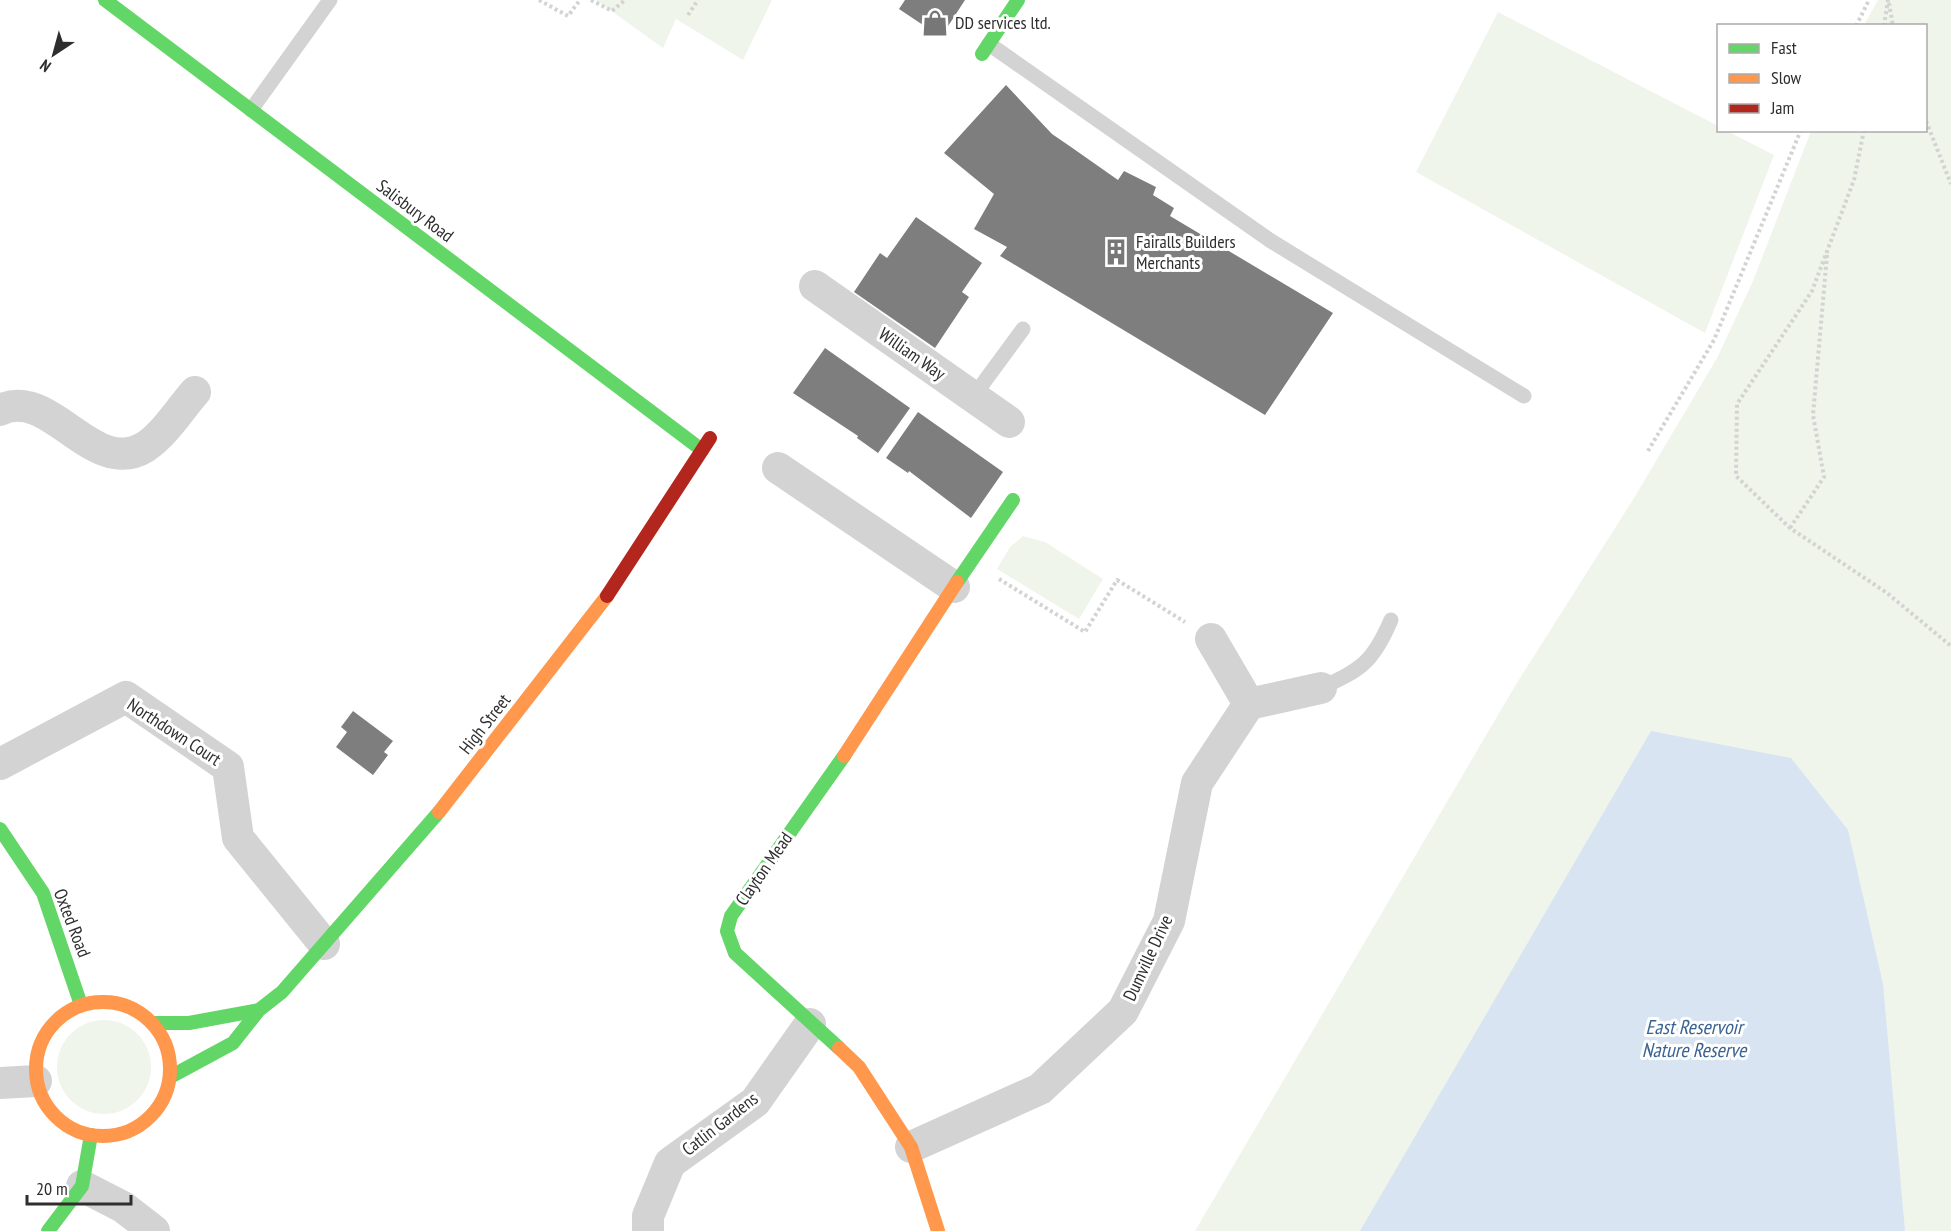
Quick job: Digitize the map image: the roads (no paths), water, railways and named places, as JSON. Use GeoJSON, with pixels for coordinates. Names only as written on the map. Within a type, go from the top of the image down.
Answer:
{"type":"FeatureCollection","features":[{"type":"Feature","properties":{"kind":"main road","name":"Salisbury Road"},"geometry":{"type":"LineString","coordinates":[[105,0],[706,444]]}},
{"type":"Feature","properties":{"kind":"main road"},"geometry":{"type":"LineString","coordinates":[[986,49],[1018,0]]}},
{"type":"Feature","properties":{"kind":"main road","name":"High Street"},"geometry":{"type":"LineString","coordinates":[[170,1077],[233,1042],[259,1010],[282,992],[424,831],[597,612],[706,444]]}},
{"type":"Feature","properties":{"kind":"main road","name":"Clayton Mead"},"geometry":{"type":"LineString","coordinates":[[938,1231],[911,1147],[859,1067],[735,953],[728,931],[731,916],[865,727],[971,561],[1013,501]]}},
{"type":"Feature","properties":{"kind":"main road","name":"Oxted Road"},"geometry":{"type":"LineString","coordinates":[[0,829],[43,893],[81,1005]]}},
{"type":"Feature","properties":{"kind":"main road"},"geometry":{"type":"LineString","coordinates":[[112,1002],[126,1005],[152,1023],[163,1038],[169,1058],[170,1077],[164,1097],[148,1119],[125,1132],[112,1136],[91,1135],[70,1128],[48,1108],[36,1081],[37,1056],[46,1032],[57,1019],[81,1005],[112,1002]]}},
{"type":"Feature","properties":{"kind":"main road","name":"High Street"},"geometry":{"type":"LineString","coordinates":[[152,1023],[189,1023],[259,1010]]}},
{"type":"Feature","properties":{"kind":"main road"},"geometry":{"type":"LineString","coordinates":[[48,1231],[82,1186],[91,1135]]}},
{"type":"Feature","properties":{"kind":"street","name":"William Way"},"geometry":{"type":"LineString","coordinates":[[815,285],[1009,422]]}},
{"type":"Feature","properties":{"kind":"street"},"geometry":{"type":"LineString","coordinates":[[0,411],[7,407],[28,407],[49,417],[102,450],[132,453],[146,446],[160,433],[195,392]]}},
{"type":"Feature","properties":{"kind":"street"},"geometry":{"type":"LineString","coordinates":[[778,468],[954,588]]}},
{"type":"Feature","properties":{"kind":"street"},"geometry":{"type":"LineString","coordinates":[[1211,639],[1249,704],[1321,688]]}},
{"type":"Feature","properties":{"kind":"street","name":"Northdown Court"},"geometry":{"type":"LineString","coordinates":[[0,764],[126,697],[228,767],[238,838],[324,945]]}},
{"type":"Feature","properties":{"kind":"street","name":"Dumville Drive"},"geometry":{"type":"LineString","coordinates":[[911,1147],[1040,1089],[1123,1011],[1169,921],[1197,783],[1249,704]]}},
{"type":"Feature","properties":{"kind":"street","name":"Catlin Gardens"},"geometry":{"type":"LineString","coordinates":[[648,1231],[648,1216],[670,1163],[755,1102],[810,1024]]}},
{"type":"Feature","properties":{"kind":"street"},"geometry":{"type":"LineString","coordinates":[[0,1083],[36,1081]]}},
{"type":"Feature","properties":{"kind":"street"},"geometry":{"type":"LineString","coordinates":[[82,1186],[123,1207],[154,1231]]}},
{"type":"Feature","properties":{"kind":"lane"},"geometry":{"type":"LineString","coordinates":[[251,110],[330,0]]}},
{"type":"Feature","properties":{"kind":"lane"},"geometry":{"type":"LineString","coordinates":[[986,49],[1271,241],[1524,396]]}},
{"type":"Feature","properties":{"kind":"lane"},"geometry":{"type":"LineString","coordinates":[[973,397],[1023,329]]}},
{"type":"Feature","properties":{"kind":"lane"},"geometry":{"type":"LineString","coordinates":[[1321,688],[1368,662],[1380,645],[1391,620]]}},
{"type":"Feature","properties":{"kind":"water","name":"East Reservoir Nature Reserve"},"geometry":{"type":"Polygon","coordinates":[[[1651,731],[1791,758],[1848,830],[1883,984],[1905,1231],[1360,1231],[1651,731]]]}},
{"type":"Feature","properties":{"kind":"place","name":"DD services ltd."},"geometry":{"type":"Point","coordinates":[935,23]}},
{"type":"Feature","properties":{"kind":"place","name":"Fairalls Builders Merchants"},"geometry":{"type":"Point","coordinates":[1116,252]}}]}
